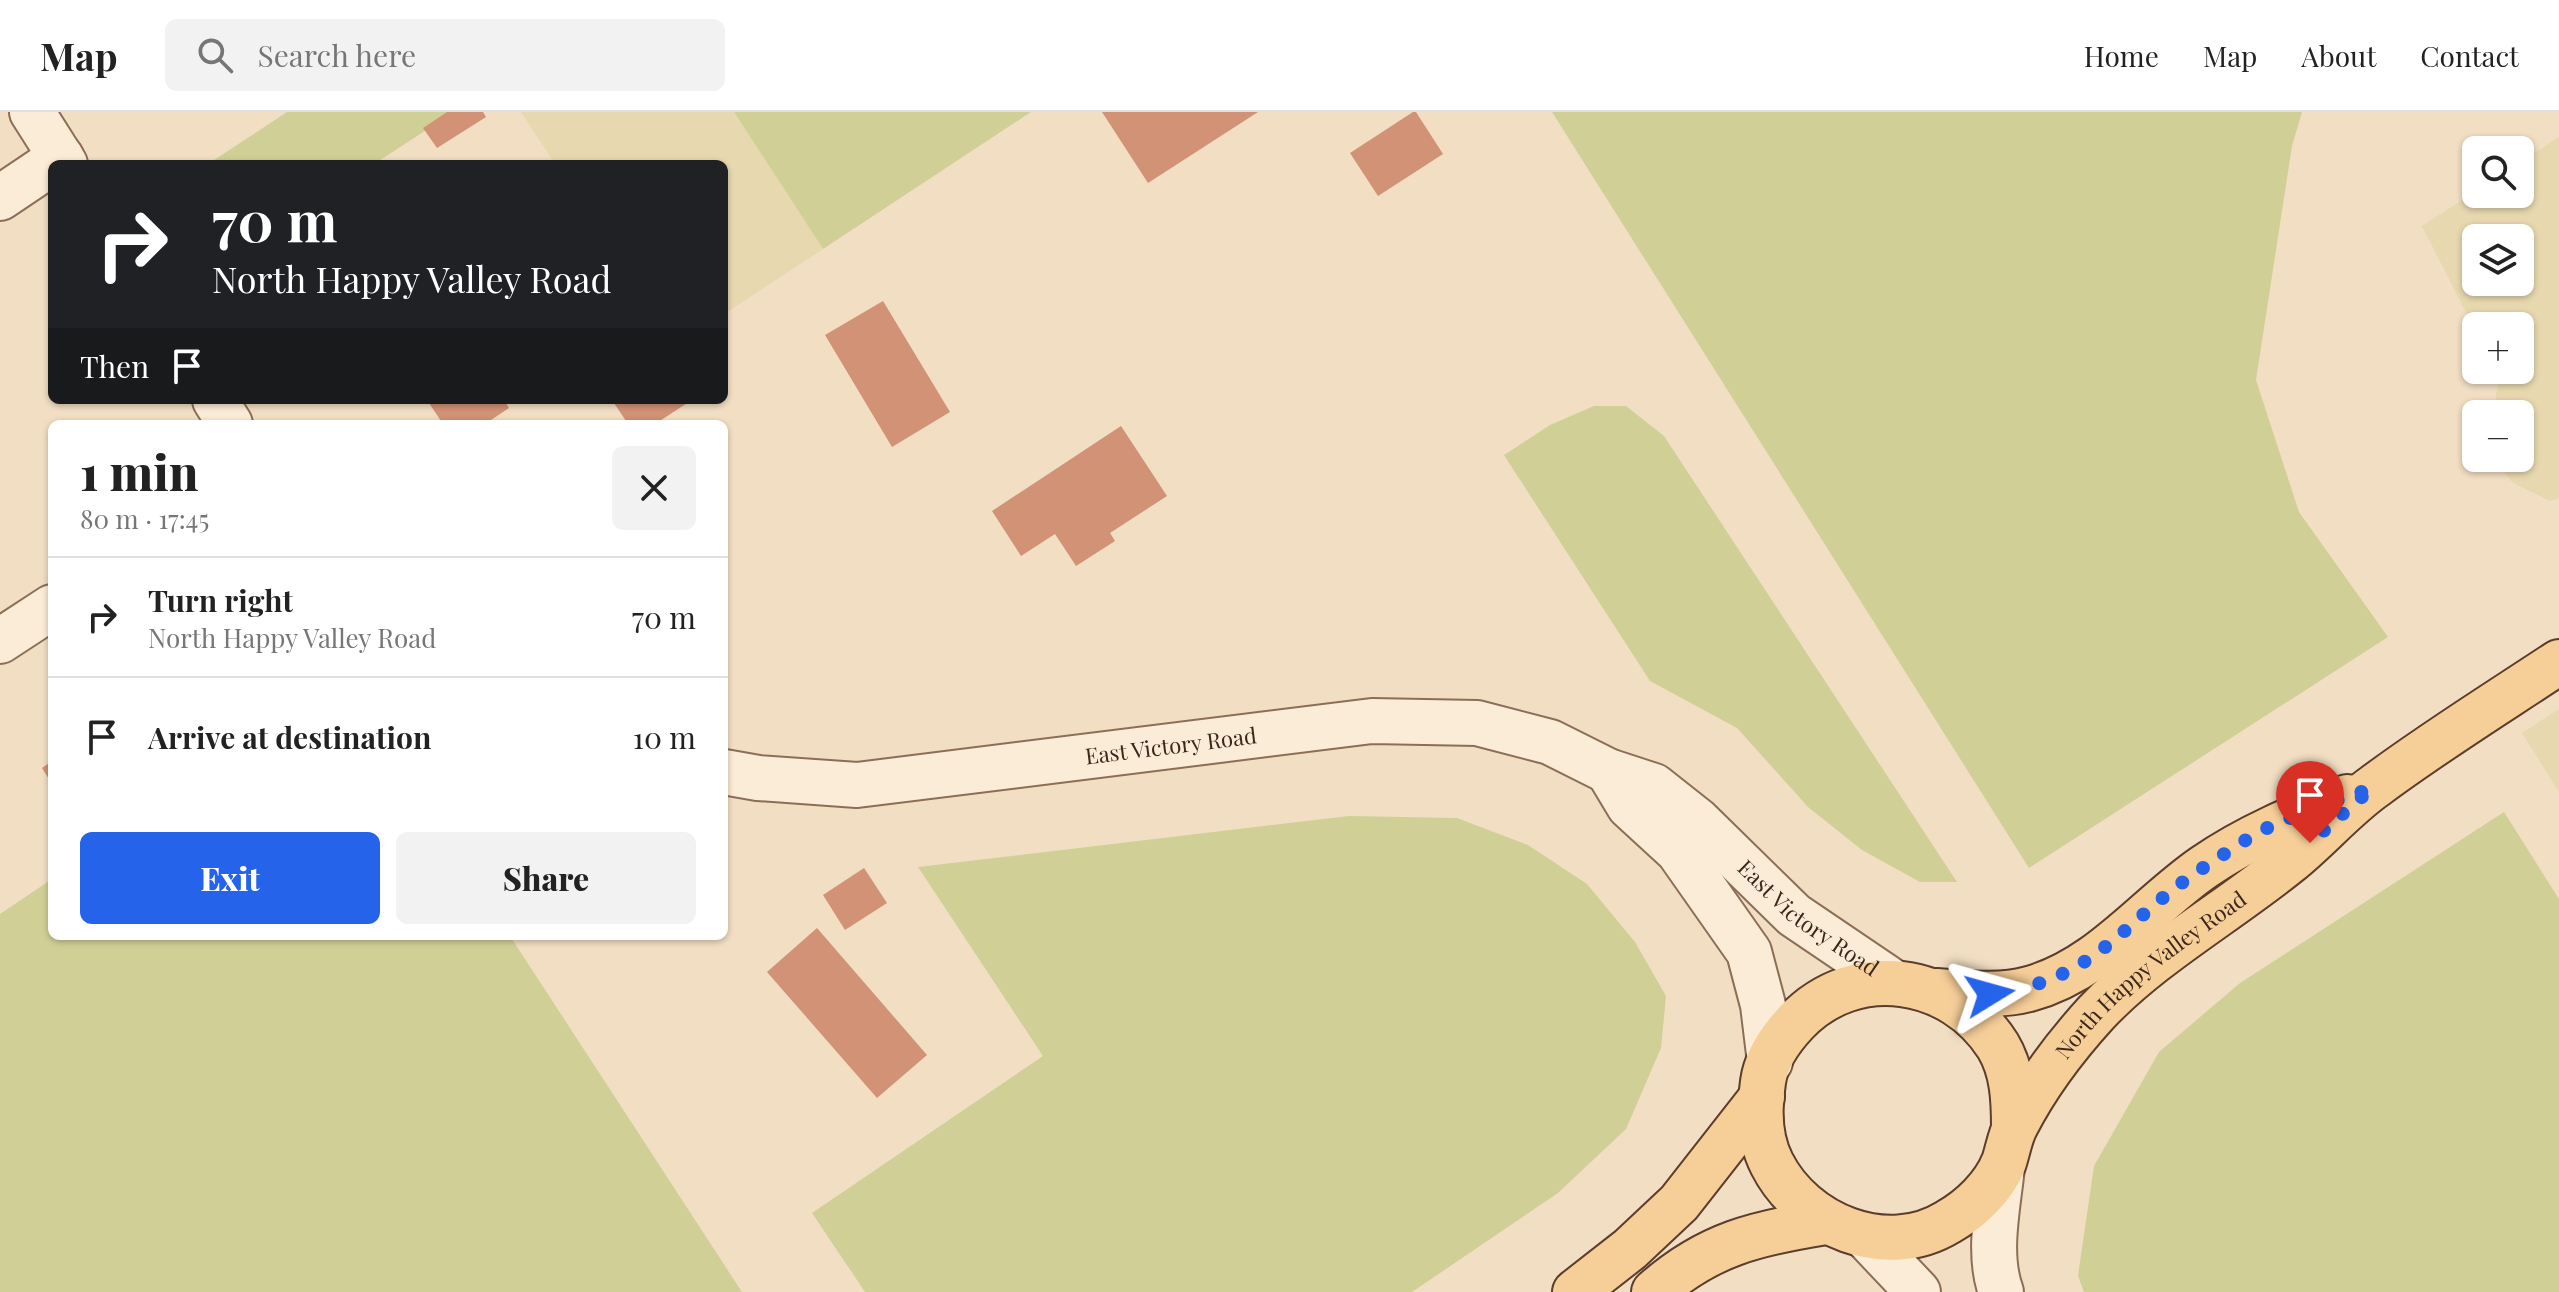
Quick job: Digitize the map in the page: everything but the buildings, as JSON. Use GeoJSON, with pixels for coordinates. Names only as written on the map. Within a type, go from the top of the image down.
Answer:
{"type":"FeatureCollection","features":[{"type":"Feature","properties":{"kind":"main road"},"geometry":{"type":"LineString","coordinates":[[2372,788],[2559,662]]}},
{"type":"Feature","properties":{"kind":"main road","name":"North Happy Valley Road"},"geometry":{"type":"LineString","coordinates":[[1936,991],[1990,994],[2028,989],[2061,977],[2104,951],[2203,867],[2268,828],[2372,788]]}},
{"type":"Feature","properties":{"kind":"main road","name":"North Happy Valley Road"},"geometry":{"type":"LineString","coordinates":[[2008,1147],[2051,1070],[2096,1013],[2143,970],[2290,861],[2372,788]]}},
{"type":"Feature","properties":{"kind":"main road"},"geometry":{"type":"LineString","coordinates":[[1654,1292],[1701,1257],[1753,1234],[1845,1229],[1905,1237],[1945,1225],[1978,1200],[2008,1147],[2013,1087],[2000,1048],[1972,1014],[1936,991],[1893,982],[1851,987],[1811,1006],[1781,1038],[1766,1080],[1760,1120],[1771,1162],[1794,1197],[1845,1229]]}},
{"type":"Feature","properties":{"kind":"main road"},"geometry":{"type":"LineString","coordinates":[[1575,1292],[1630,1249],[1679,1203],[1766,1080]]}},
{"type":"Feature","properties":{"kind":"street"},"geometry":{"type":"LineString","coordinates":[[32,112],[62,160]]}},
{"type":"Feature","properties":{"kind":"street"},"geometry":{"type":"LineString","coordinates":[[0,198],[48,170]]}},
{"type":"Feature","properties":{"kind":"street"},"geometry":{"type":"LineString","coordinates":[[0,641],[48,610]]}},
{"type":"Feature","properties":{"kind":"street","name":"East Victory Road"},"geometry":{"type":"LineString","coordinates":[[728,773],[758,778],[857,785],[1372,721],[1477,723],[1550,742],[1608,771],[1654,786],[1697,820],[1794,915],[1893,982]]}},
{"type":"Feature","properties":{"kind":"street","name":"East Victory Road"},"geometry":{"type":"LineString","coordinates":[[1608,771],[1629,806],[1678,851],[1749,952],[1763,1005],[1766,1080]]}},
{"type":"Feature","properties":{"kind":"street"},"geometry":{"type":"LineString","coordinates":[[2001,1292],[1997,1280],[1995,1234],[2008,1147]]}},
{"type":"Feature","properties":{"kind":"street"},"geometry":{"type":"LineString","coordinates":[[1845,1229],[1918,1292]]}},
{"type":"Feature","properties":{"kind":"shaded area"},"geometry":{"type":"Polygon","coordinates":[[[521,112],[734,112],[823,249],[728,311],[728,160],[552,160],[521,112]]]}},
{"type":"Feature","properties":{"kind":"shaded area"},"geometry":{"type":"Polygon","coordinates":[[[2559,137],[2559,498],[2550,501],[2513,483],[2504,472],[2534,472],[2534,400],[2495,400],[2498,384],[2534,384],[2534,312],[2466,312],[2422,226],[2462,200],[2462,208],[2534,208],[2534,153],[2559,137]]]}},
{"type":"Feature","properties":{"kind":"shaded area"},"geometry":{"type":"Polygon","coordinates":[[[2559,709],[2559,792],[2522,733],[2559,709]]]}},
{"type":"Feature","properties":{"kind":"green space"},"geometry":{"type":"Polygon","coordinates":[[[287,112],[454,112],[380,160],[214,160],[287,112]]]}},
{"type":"Feature","properties":{"kind":"green space"},"geometry":{"type":"Polygon","coordinates":[[[734,112],[1031,112],[823,249],[734,112]]]}},
{"type":"Feature","properties":{"kind":"green space"},"geometry":{"type":"Polygon","coordinates":[[[1552,112],[2302,112],[2292,146],[2256,380],[2299,512],[2388,637],[2029,868],[1552,112]]]}},
{"type":"Feature","properties":{"kind":"green space"},"geometry":{"type":"Polygon","coordinates":[[[1594,406],[1626,406],[1664,436],[1957,882],[1920,882],[1862,850],[1808,807],[1737,728],[1650,681],[1504,455],[1550,425],[1594,406]]]}},
{"type":"Feature","properties":{"kind":"green space"},"geometry":{"type":"Polygon","coordinates":[[[2504,812],[2559,899],[2559,1292],[2084,1292],[2078,1276],[2094,1166],[2159,1052],[2240,983],[2504,812]]]}},
{"type":"Feature","properties":{"kind":"green space"},"geometry":{"type":"Polygon","coordinates":[[[1349,816],[1457,818],[1528,845],[1587,884],[1635,942],[1666,996],[1661,1048],[1626,1129],[1558,1193],[1412,1292],[865,1292],[812,1213],[1043,1056],[918,867],[1349,816]]]}},
{"type":"Feature","properties":{"kind":"green space"},"geometry":{"type":"Polygon","coordinates":[[[48,882],[48,940],[513,940],[742,1292],[0,1292],[0,914],[48,882]]]}},
{"type":"Feature","properties":{"kind":"route"},"geometry":{"type":"LineString","coordinates":[[1990,994],[2028,989],[2061,977],[2104,951],[2154,905],[2203,867],[2268,828],[2372,788],[2310,843]]}}]}
